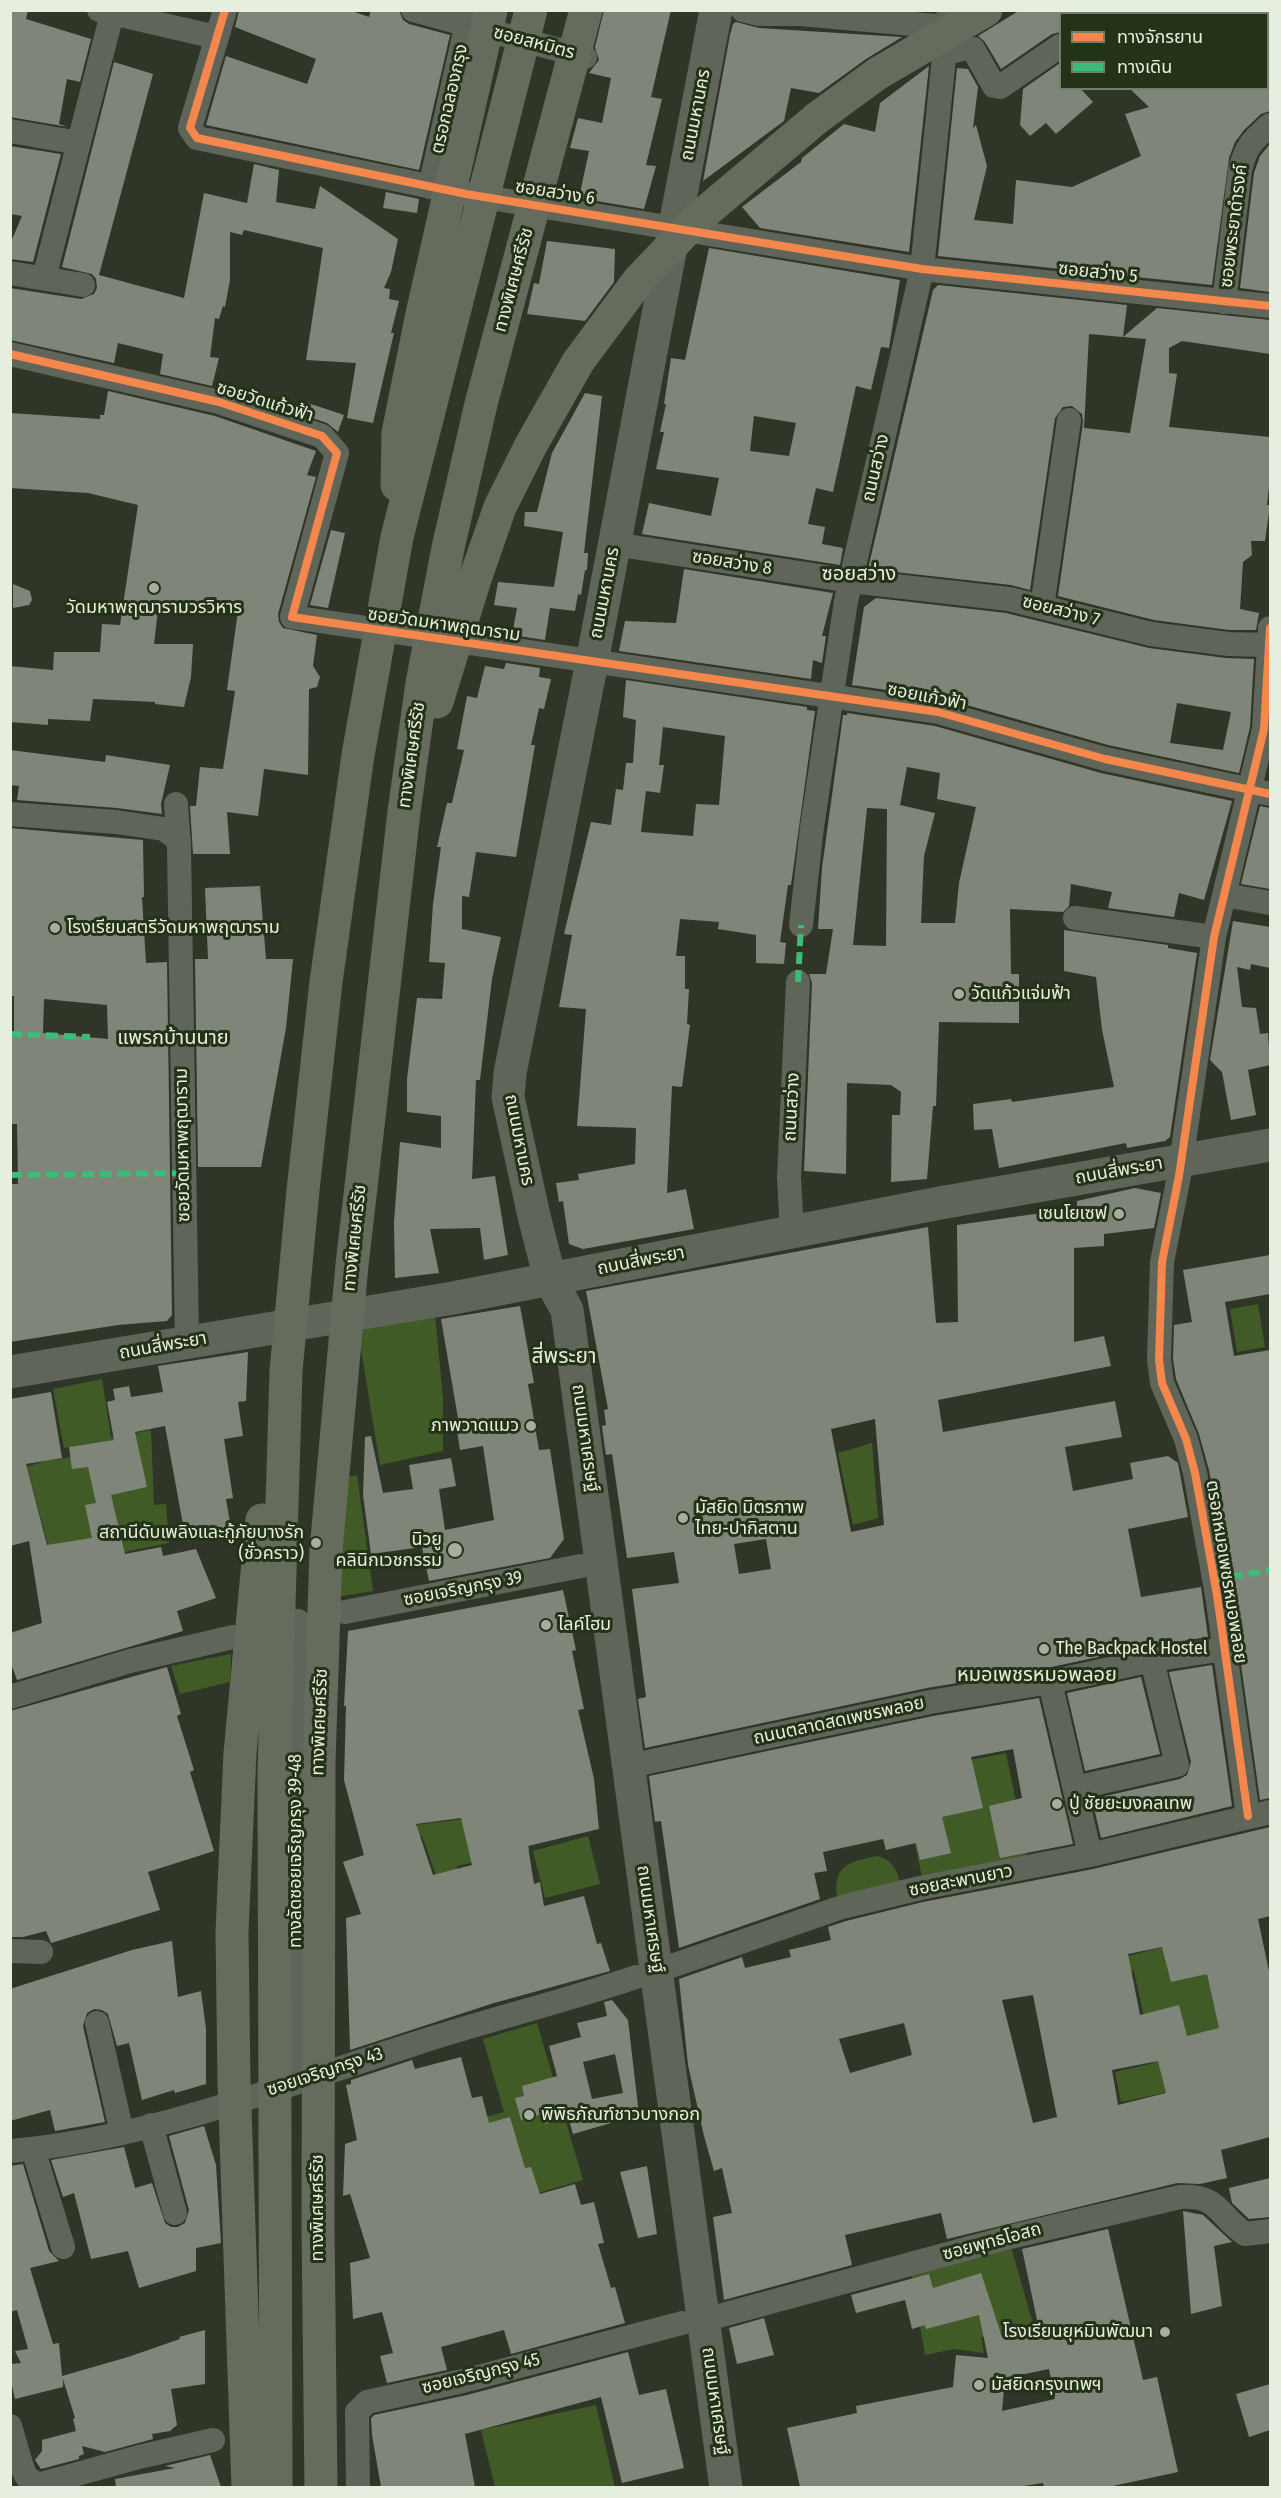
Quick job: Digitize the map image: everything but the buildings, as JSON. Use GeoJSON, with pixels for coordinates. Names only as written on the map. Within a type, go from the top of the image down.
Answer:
{"type":"FeatureCollection","features":[{"type":"Feature","properties":{"kind":"highway"},"geometry":{"type":"LineString","coordinates":[[248,2487],[234,2081],[232,1932],[240,1753],[259,1541],[286,1371],[326,982],[358,755],[397,537],[531,10]]}},
{"type":"Feature","properties":{"kind":"highway","name":"ทางพิเศษศรีรัช"},"geometry":{"type":"LineString","coordinates":[[321,2487],[318,2227],[319,1761],[326,1550],[352,1265],[404,812],[422,683],[448,548],[484,394],[586,10]]}},
{"type":"Feature","properties":{"kind":"highway"},"geometry":{"type":"LineString","coordinates":[[404,812],[475,579],[500,507],[531,446],[579,362],[638,281],[698,219],[817,118],[878,74],[986,10]]}},
{"type":"Feature","properties":{"kind":"highway"},"geometry":{"type":"LineString","coordinates":[[397,537],[398,433],[476,16]]}},
{"type":"Feature","properties":{"kind":"highway"},"geometry":{"type":"LineString","coordinates":[[276,2487],[274,1772],[286,1371]]}},
{"type":"Feature","properties":{"kind":"main road","name":"ถนนมหานคร"},"geometry":{"type":"LineString","coordinates":[[550,1279],[511,1115],[509,1085],[716,10]]}},
{"type":"Feature","properties":{"kind":"main road","name":"ถนนสี่พระยา"},"geometry":{"type":"LineString","coordinates":[[10,1372],[550,1279],[792,1232],[1270,1145]]}},
{"type":"Feature","properties":{"kind":"main road","name":"ถนนมหาเศรษฐ์"},"geometry":{"type":"LineString","coordinates":[[550,1279],[548,1310],[581,1566],[619,1768]]}},
{"type":"Feature","properties":{"kind":"main road","name":"ถนนมหาเศรษฐ์"},"geometry":{"type":"LineString","coordinates":[[550,1279],[567,1310],[619,1768],[693,2322],[726,2487]]}},
{"type":"Feature","properties":{"kind":"main road","name":"ถนนมหาเศรษฐ์"},"geometry":{"type":"LineString","coordinates":[[693,2322],[704,2487]]}},
{"type":"Feature","properties":{"kind":"street"},"geometry":{"type":"LineString","coordinates":[[44,278],[79,143],[105,12],[216,37],[225,10]]}},
{"type":"Feature","properties":{"kind":"street","name":"ซอยสหมิตร"},"geometry":{"type":"LineString","coordinates":[[413,10],[476,16],[585,57]]}},
{"type":"Feature","properties":{"kind":"street"},"geometry":{"type":"LineString","coordinates":[[743,10],[759,14],[809,15],[885,23],[948,19]]}},
{"type":"Feature","properties":{"kind":"street","name":"ตรอกฉลองกรุง"},"geometry":{"type":"LineString","coordinates":[[430,187],[476,16]]}},
{"type":"Feature","properties":{"kind":"street","name":"ถนนสว่าง"},"geometry":{"type":"LineString","coordinates":[[801,925],[812,827],[851,581],[922,269],[948,19]]}},
{"type":"Feature","properties":{"kind":"street","name":"ซอยสว่าง 6"},"geometry":{"type":"LineString","coordinates":[[216,37],[190,128],[197,138],[430,187],[922,269]]}},
{"type":"Feature","properties":{"kind":"street"},"geometry":{"type":"LineString","coordinates":[[944,54],[964,48],[973,49],[994,86],[1000,87],[1059,47]]}},
{"type":"Feature","properties":{"kind":"street","name":"ซอยพระยาดำรงค์"},"geometry":{"type":"LineString","coordinates":[[1224,302],[1240,170],[1250,142],[1270,125]]}},
{"type":"Feature","properties":{"kind":"street"},"geometry":{"type":"LineString","coordinates":[[10,131],[79,143]]}},
{"type":"Feature","properties":{"kind":"street","name":"ซอยสว่าง 5"},"geometry":{"type":"LineString","coordinates":[[922,269],[1270,306]]}},
{"type":"Feature","properties":{"kind":"street"},"geometry":{"type":"LineString","coordinates":[[10,273],[83,285]]}},
{"type":"Feature","properties":{"kind":"street","name":"ซอยวัดแก้วฟ้า"},"geometry":{"type":"LineString","coordinates":[[10,354],[219,402],[322,436],[337,453],[292,617]]}},
{"type":"Feature","properties":{"kind":"street"},"geometry":{"type":"LineString","coordinates":[[1042,606],[1070,420]]}},
{"type":"Feature","properties":{"kind":"street","name":"ซอยสว่าง 8"},"geometry":{"type":"LineString","coordinates":[[614,544],[851,581]]}},
{"type":"Feature","properties":{"kind":"street","name":"ซอยสว่าง 7"},"geometry":{"type":"LineString","coordinates":[[851,581],[1010,598],[1151,634],[1228,644],[1270,640]]}},
{"type":"Feature","properties":{"kind":"street","name":"ซอยวัดมหาพฤฒาราม"},"geometry":{"type":"LineString","coordinates":[[292,617],[591,662]]}},
{"type":"Feature","properties":{"kind":"street"},"geometry":{"type":"LineString","coordinates":[[1181,1160],[1214,937],[1224,895],[1261,792],[1270,640]]}},
{"type":"Feature","properties":{"kind":"street","name":"ซอยแก้วฟ้า"},"geometry":{"type":"LineString","coordinates":[[591,662],[938,712],[1105,759],[1261,792]]}},
{"type":"Feature","properties":{"kind":"street","name":"ซอยวัดมหาพฤฒาราม"},"geometry":{"type":"LineString","coordinates":[[177,804],[187,1342]]}},
{"type":"Feature","properties":{"kind":"street"},"geometry":{"type":"LineString","coordinates":[[10,814],[116,822],[164,829],[179,840]]}},
{"type":"Feature","properties":{"kind":"street"},"geometry":{"type":"LineString","coordinates":[[1224,895],[1270,903]]}},
{"type":"Feature","properties":{"kind":"street"},"geometry":{"type":"LineString","coordinates":[[1075,918],[1214,937]]}},
{"type":"Feature","properties":{"kind":"street","name":"ถนนสว่าง"},"geometry":{"type":"LineString","coordinates":[[792,1232],[789,1178],[798,982]]}},
{"type":"Feature","properties":{"kind":"street","name":"ตรอกหมอเพชรหมอพลอย"},"geometry":{"type":"LineString","coordinates":[[1181,1160],[1162,1262],[1159,1360],[1162,1383],[1186,1439],[1195,1473],[1224,1649],[1259,1814]]}},
{"type":"Feature","properties":{"kind":"street","name":"ซอยเจริญกรุง 39"},"geometry":{"type":"LineString","coordinates":[[345,1612],[581,1566]]}},
{"type":"Feature","properties":{"kind":"street","name":"ทางลัดซอยเจริญกรุง 39-48"},"geometry":{"type":"LineString","coordinates":[[295,2082],[298,1621]]}},
{"type":"Feature","properties":{"kind":"street"},"geometry":{"type":"LineString","coordinates":[[10,1696],[130,1661],[232,1637]]}},
{"type":"Feature","properties":{"kind":"street","name":"ถนนตลาดสดเพชรพลอย"},"geometry":{"type":"LineString","coordinates":[[619,1768],[889,1710],[1050,1682],[1152,1660],[1224,1649]]}},
{"type":"Feature","properties":{"kind":"street"},"geometry":{"type":"LineString","coordinates":[[1075,1788],[1177,1765],[1152,1660]]}},
{"type":"Feature","properties":{"kind":"street"},"geometry":{"type":"LineString","coordinates":[[1050,1682],[1090,1856]]}},
{"type":"Feature","properties":{"kind":"street","name":"ซอยสะพานยาว"},"geometry":{"type":"LineString","coordinates":[[646,1974],[842,1907],[920,1888],[1090,1856],[1259,1814]]}},
{"type":"Feature","properties":{"kind":"street"},"geometry":{"type":"LineString","coordinates":[[10,1951],[40,1952]]}},
{"type":"Feature","properties":{"kind":"street","name":"ซอยเจริญกรุง 43"},"geometry":{"type":"LineString","coordinates":[[22,2150],[122,2133],[151,2125],[646,1974]]}},
{"type":"Feature","properties":{"kind":"street"},"geometry":{"type":"LineString","coordinates":[[97,2023],[122,2133]]}},
{"type":"Feature","properties":{"kind":"street"},"geometry":{"type":"LineString","coordinates":[[151,2125],[175,2213]]}},
{"type":"Feature","properties":{"kind":"street"},"geometry":{"type":"LineString","coordinates":[[22,2150],[63,2247]]}},
{"type":"Feature","properties":{"kind":"street","name":"ซอยพุทธโอสถ"},"geometry":{"type":"LineString","coordinates":[[693,2322],[1010,2237],[1180,2197],[1197,2196],[1215,2204],[1224,2217],[1245,2234],[1270,2231]]}},
{"type":"Feature","properties":{"kind":"street","name":"ซอยเจริญกรุง 45"},"geometry":{"type":"LineString","coordinates":[[358,2487],[357,2412],[367,2402],[463,2381],[693,2322]]}},
{"type":"Feature","properties":{"kind":"street"},"geometry":{"type":"LineString","coordinates":[[10,2426],[15,2458],[26,2478],[40,2484],[213,2440]]}},
{"type":"Feature","properties":{"kind":"green space"},"geometry":{"type":"Polygon","coordinates":[[[1258,1304],[1265,1347],[1237,1352],[1230,1309],[1258,1304]]]}},
{"type":"Feature","properties":{"kind":"green space"},"geometry":{"type":"Polygon","coordinates":[[[435,1315],[443,1398],[443,1451],[380,1465],[358,1331],[435,1315]]]}},
{"type":"Feature","properties":{"kind":"green space"},"geometry":{"type":"Polygon","coordinates":[[[102,1379],[111,1437],[151,1430],[154,1505],[166,1504],[169,1543],[100,1557],[48,1545],[27,1467],[44,1461],[71,1457],[86,1444],[64,1448],[53,1389],[102,1379]]]}},
{"type":"Feature","properties":{"kind":"green space"},"geometry":{"type":"Polygon","coordinates":[[[872,1443],[878,1518],[853,1525],[838,1453],[872,1443]]]}},
{"type":"Feature","properties":{"kind":"green space"},"geometry":{"type":"Polygon","coordinates":[[[357,1475],[373,1591],[336,1597],[338,1479],[357,1475]]]}},
{"type":"Feature","properties":{"kind":"green space"},"geometry":{"type":"Polygon","coordinates":[[[231,1654],[230,1682],[180,1694],[171,1666],[231,1654]]]}},
{"type":"Feature","properties":{"kind":"green space"},"geometry":{"type":"Polygon","coordinates":[[[1006,1753],[1027,1856],[922,1877],[900,1774],[1006,1753]]]}},
{"type":"Feature","properties":{"kind":"green space"},"geometry":{"type":"Polygon","coordinates":[[[514,1792],[530,1850],[457,1866],[458,1874],[437,1878],[422,1836],[364,1853],[358,1832],[480,1817],[514,1792]]]}},
{"type":"Feature","properties":{"kind":"green space"},"geometry":{"type":"Polygon","coordinates":[[[588,1836],[600,1884],[545,1898],[533,1851],[588,1836]]]}},
{"type":"Feature","properties":{"kind":"green space"},"geometry":{"type":"Polygon","coordinates":[[[877,1856],[893,1865],[900,1882],[837,1896],[838,1877],[845,1866],[877,1856]]]}},
{"type":"Feature","properties":{"kind":"green space"},"geometry":{"type":"Polygon","coordinates":[[[1199,1938],[1209,1975],[1226,2061],[1169,2092],[1121,2102],[1115,2072],[1154,2063],[1134,1971],[1112,1976],[1108,1961],[1199,1938]]]}},
{"type":"Feature","properties":{"kind":"green space","name":"พิพิธภัณฑ์ชาวบางกอก"},"geometry":{"type":"Polygon","coordinates":[[[537,2023],[583,2180],[478,2210],[454,2126],[504,2112],[483,2039],[537,2023]]]}},
{"type":"Feature","properties":{"kind":"green space"},"geometry":{"type":"Polygon","coordinates":[[[1011,2247],[1034,2327],[981,2337],[984,2353],[954,2349],[925,2355],[911,2272],[1011,2247]]]}},
{"type":"Feature","properties":{"kind":"green space"},"geometry":{"type":"Polygon","coordinates":[[[596,2405],[615,2487],[495,2487],[481,2430],[596,2405]]]}},
{"type":"Feature","properties":{"kind":"marked path"},"geometry":{"type":"LineString","coordinates":[[798,982],[801,925]]}},
{"type":"Feature","properties":{"kind":"marked path"},"geometry":{"type":"LineString","coordinates":[[10,1034],[90,1037]]}},
{"type":"Feature","properties":{"kind":"marked path"},"geometry":{"type":"LineString","coordinates":[[10,1175],[183,1173]]}},
{"type":"Feature","properties":{"kind":"marked path"},"geometry":{"type":"LineString","coordinates":[[1213,1580],[1270,1570]]}},
{"type":"Feature","properties":{"kind":"cycle path"},"geometry":{"type":"LineString","coordinates":[[225,10],[190,128],[197,138],[466,194],[922,269],[1270,306]]}},
{"type":"Feature","properties":{"kind":"cycle path"},"geometry":{"type":"LineString","coordinates":[[10,354],[219,402],[322,436],[337,453],[292,617],[938,712],[1105,759],[1270,794]]}},
{"type":"Feature","properties":{"kind":"cycle path"},"geometry":{"type":"LineString","coordinates":[[1248,1816],[1217,1595],[1195,1473],[1186,1439],[1162,1383],[1159,1360],[1162,1262],[1179,1176],[1214,937],[1264,729],[1270,628]]}},
{"type":"Feature","properties":{"kind":"place","name":"วัดมหาพฤฒารามวรวิหาร"},"geometry":{"type":"Point","coordinates":[154,588]}},
{"type":"Feature","properties":{"kind":"place","name":"โรงเรียนสตรีวัดมหาพฤฒาราม"},"geometry":{"type":"Point","coordinates":[55,928]}},
{"type":"Feature","properties":{"kind":"place","name":"วัดแก้วแจ่มฟ้า"},"geometry":{"type":"Point","coordinates":[959,994]}},
{"type":"Feature","properties":{"kind":"place","name":"เซนโยเซฟ"},"geometry":{"type":"Point","coordinates":[1119,1214]}},
{"type":"Feature","properties":{"kind":"place","name":"ภาพวาดแมว"},"geometry":{"type":"Point","coordinates":[531,1426]}},
{"type":"Feature","properties":{"kind":"place","name":"มัสยิด มิตรภาพ ไทย-ปากิสตาน"},"geometry":{"type":"Point","coordinates":[683,1518]}},
{"type":"Feature","properties":{"kind":"place","name":"สถานีดับเพลิงและกู้ภัยบางรัก (ชั่วคราว)"},"geometry":{"type":"Point","coordinates":[316,1543]}},
{"type":"Feature","properties":{"kind":"place","name":"นิวยู คลินิกเวชกรรม"},"geometry":{"type":"Point","coordinates":[455,1550]}},
{"type":"Feature","properties":{"kind":"place","name":"ไลค์โฮม"},"geometry":{"type":"Point","coordinates":[546,1625]}},
{"type":"Feature","properties":{"kind":"place","name":"The Backpack Hostel"},"geometry":{"type":"Point","coordinates":[1044,1649]}},
{"type":"Feature","properties":{"kind":"place","name":"ปู่ ชัยยะมงคลเทพ"},"geometry":{"type":"Point","coordinates":[1057,1804]}},
{"type":"Feature","properties":{"kind":"place","name":"พิพิธภัณฑ์ชาวบางกอก"},"geometry":{"type":"Point","coordinates":[529,2115]}},
{"type":"Feature","properties":{"kind":"place","name":"โรงเรียนยุหมินพัฒนา"},"geometry":{"type":"Point","coordinates":[1165,2332]}},
{"type":"Feature","properties":{"kind":"place","name":"มัสยิดกรุงเทพฯ"},"geometry":{"type":"Point","coordinates":[979,2385]}},
{"type":"Feature","properties":{"kind":"district","name":"ซอยสว่าง"},"geometry":{"type":"Point","coordinates":[859,574]}},
{"type":"Feature","properties":{"kind":"district","name":"แพรกบ้านนาย"},"geometry":{"type":"Point","coordinates":[173,1038]}},
{"type":"Feature","properties":{"kind":"district","name":"สี่พระยา"},"geometry":{"type":"Point","coordinates":[564,1357]}},
{"type":"Feature","properties":{"kind":"district","name":"หมอเพชรหมอพลอย"},"geometry":{"type":"Point","coordinates":[1037,1675]}}]}
